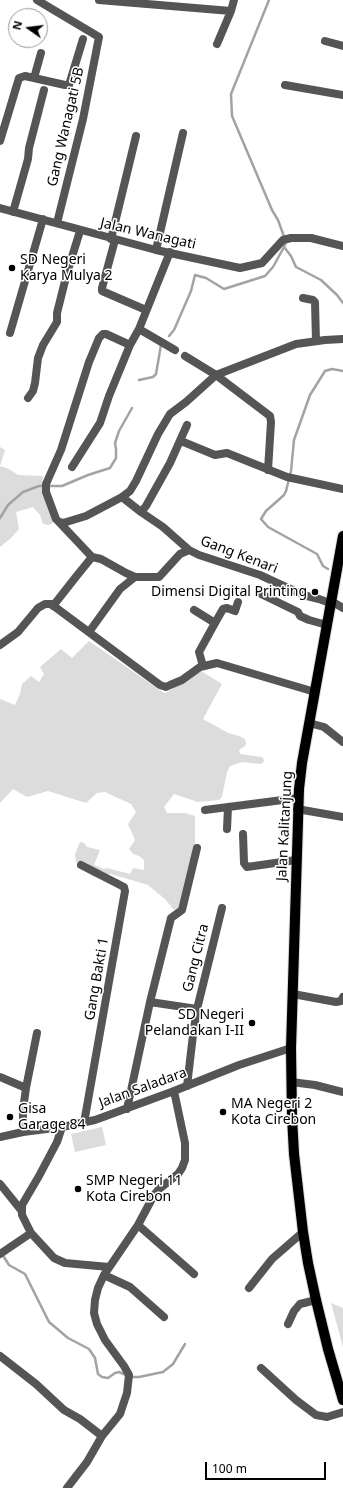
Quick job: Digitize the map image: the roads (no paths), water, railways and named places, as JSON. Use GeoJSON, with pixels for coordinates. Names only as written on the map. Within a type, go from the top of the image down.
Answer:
{"type":"FeatureCollection","features":[{"type":"Feature","properties":{"kind":"main road","name":"Jalan Kalitanjung"},"geometry":{"type":"LineString","coordinates":[[343,536],[302,763],[298,798],[296,860],[301,995],[291,1048],[294,1154],[303,1232],[316,1300],[343,1400]]}},
{"type":"Feature","properties":{"kind":"street","name":"Gang Wanagati 5B"},"geometry":{"type":"LineString","coordinates":[[37,0],[99,37],[83,119],[57,223]]}},
{"type":"Feature","properties":{"kind":"street"},"geometry":{"type":"LineString","coordinates":[[99,0],[190,3],[231,11]]}},
{"type":"Feature","properties":{"kind":"street"},"geometry":{"type":"LineString","coordinates":[[217,44],[234,0]]}},
{"type":"Feature","properties":{"kind":"street"},"geometry":{"type":"LineString","coordinates":[[0,141],[19,78],[25,76],[69,85],[83,39]]}},
{"type":"Feature","properties":{"kind":"street"},"geometry":{"type":"LineString","coordinates":[[325,41],[343,46]]}},
{"type":"Feature","properties":{"kind":"street"},"geometry":{"type":"LineString","coordinates":[[34,78],[41,53]]}},
{"type":"Feature","properties":{"kind":"street"},"geometry":{"type":"LineString","coordinates":[[285,85],[343,95]]}},
{"type":"Feature","properties":{"kind":"street"},"geometry":{"type":"LineString","coordinates":[[14,212],[44,90]]}},
{"type":"Feature","properties":{"kind":"street"},"geometry":{"type":"LineString","coordinates":[[156,250],[183,133]]}},
{"type":"Feature","properties":{"kind":"street"},"geometry":{"type":"LineString","coordinates":[[136,136],[102,291],[146,310]]}},
{"type":"Feature","properties":{"kind":"street","name":"Jalan Wanagati"},"geometry":{"type":"LineString","coordinates":[[0,208],[57,223],[80,231],[156,250],[240,268],[262,263],[287,239],[311,238],[343,246]]}},
{"type":"Feature","properties":{"kind":"street"},"geometry":{"type":"LineString","coordinates":[[10,333],[43,220]]}},
{"type":"Feature","properties":{"kind":"street"},"geometry":{"type":"LineString","coordinates":[[28,398],[33,391],[38,358],[42,345],[57,322],[57,312],[80,231]]}},
{"type":"Feature","properties":{"kind":"street"},"geometry":{"type":"LineString","coordinates":[[72,467],[100,423],[109,396],[170,252]]}},
{"type":"Feature","properties":{"kind":"street"},"geometry":{"type":"LineString","coordinates":[[303,298],[313,300],[315,302],[316,341]]}},
{"type":"Feature","properties":{"kind":"street"},"geometry":{"type":"LineString","coordinates":[[139,328],[175,350]]}},
{"type":"Feature","properties":{"kind":"street"},"geometry":{"type":"LineString","coordinates":[[53,606],[92,558],[56,519],[46,488],[61,450],[89,362],[99,338],[103,334],[106,334],[130,345]]}},
{"type":"Feature","properties":{"kind":"street"},"geometry":{"type":"LineString","coordinates":[[59,522],[86,516],[122,497],[130,491],[158,434],[170,414],[216,375],[296,344],[343,339]]}},
{"type":"Feature","properties":{"kind":"street"},"geometry":{"type":"LineString","coordinates":[[184,356],[216,375],[271,417],[268,470]]}},
{"type":"Feature","properties":{"kind":"street"},"geometry":{"type":"LineString","coordinates":[[141,512],[146,506],[188,425]]}},
{"type":"Feature","properties":{"kind":"street"},"geometry":{"type":"LineString","coordinates":[[181,441],[215,455],[227,453],[289,478],[343,489]]}},
{"type":"Feature","properties":{"kind":"street"},"geometry":{"type":"LineString","coordinates":[[122,497],[141,512],[163,526],[189,550]]}},
{"type":"Feature","properties":{"kind":"street","name":"Gang Kenari"},"geometry":{"type":"LineString","coordinates":[[92,558],[96,557],[101,559],[135,577],[159,577],[180,554],[189,550],[199,555],[260,575],[303,595],[331,602],[343,608]]}},
{"type":"Feature","properties":{"kind":"street"},"geometry":{"type":"LineString","coordinates":[[89,632],[120,589],[135,577]]}},
{"type":"Feature","properties":{"kind":"street"},"geometry":{"type":"LineString","coordinates":[[259,593],[298,612],[300,616],[327,625]]}},
{"type":"Feature","properties":{"kind":"street"},"geometry":{"type":"LineString","coordinates":[[203,666],[199,652],[223,609],[227,608],[235,611],[238,602]]}},
{"type":"Feature","properties":{"kind":"street"},"geometry":{"type":"LineString","coordinates":[[0,645],[18,632],[38,608],[45,604],[51,604],[160,685],[166,687],[182,680],[203,666],[217,663],[315,692]]}},
{"type":"Feature","properties":{"kind":"street"},"geometry":{"type":"LineString","coordinates":[[194,610],[215,623]]}},
{"type":"Feature","properties":{"kind":"street"},"geometry":{"type":"LineString","coordinates":[[309,723],[324,727],[343,742]]}},
{"type":"Feature","properties":{"kind":"street"},"geometry":{"type":"LineString","coordinates":[[205,810],[298,798]]}},
{"type":"Feature","properties":{"kind":"street"},"geometry":{"type":"LineString","coordinates":[[227,829],[228,807]]}},
{"type":"Feature","properties":{"kind":"street"},"geometry":{"type":"LineString","coordinates":[[298,808],[343,817]]}},
{"type":"Feature","properties":{"kind":"street"},"geometry":{"type":"LineString","coordinates":[[243,834],[244,863],[247,867],[296,860]]}},
{"type":"Feature","properties":{"kind":"street"},"geometry":{"type":"LineString","coordinates":[[127,1109],[150,1002],[171,918],[182,910],[198,848]]}},
{"type":"Feature","properties":{"kind":"street","name":"Gang Bakti 1"},"geometry":{"type":"LineString","coordinates":[[81,865],[124,886],[125,891],[84,1123]]}},
{"type":"Feature","properties":{"kind":"street","name":"Gang Citra"},"geometry":{"type":"LineString","coordinates":[[187,1086],[197,1009],[222,908]]}},
{"type":"Feature","properties":{"kind":"street"},"geometry":{"type":"LineString","coordinates":[[301,995],[336,1002],[340,1001],[343,997]]}},
{"type":"Feature","properties":{"kind":"street"},"geometry":{"type":"LineString","coordinates":[[150,1002],[197,1009]]}},
{"type":"Feature","properties":{"kind":"street"},"geometry":{"type":"LineString","coordinates":[[23,1132],[22,1110],[37,1033]]}},
{"type":"Feature","properties":{"kind":"street","name":"Jalan Saladara"},"geometry":{"type":"LineString","coordinates":[[0,1137],[84,1123],[127,1109],[239,1065],[291,1048]]}},
{"type":"Feature","properties":{"kind":"street"},"geometry":{"type":"LineString","coordinates":[[0,1077],[26,1088]]}},
{"type":"Feature","properties":{"kind":"street"},"geometry":{"type":"LineString","coordinates":[[291,1082],[315,1084],[343,1092]]}},
{"type":"Feature","properties":{"kind":"street"},"geometry":{"type":"LineString","coordinates":[[67,1488],[83,1467],[102,1436],[120,1414],[127,1393],[129,1377],[124,1366],[105,1340],[97,1324],[94,1313],[95,1300],[98,1288],[104,1275],[138,1225],[154,1194],[159,1188],[178,1174],[182,1168],[185,1160],[185,1143],[174,1091]]}},
{"type":"Feature","properties":{"kind":"street"},"geometry":{"type":"LineString","coordinates":[[62,1127],[57,1142],[22,1204],[22,1215],[31,1233],[54,1258],[65,1263],[109,1267]]}},
{"type":"Feature","properties":{"kind":"street"},"geometry":{"type":"LineString","coordinates":[[0,1184],[21,1210]]}},
{"type":"Feature","properties":{"kind":"street"},"geometry":{"type":"LineString","coordinates":[[138,1225],[194,1274]]}},
{"type":"Feature","properties":{"kind":"street"},"geometry":{"type":"LineString","coordinates":[[249,1288],[272,1259],[303,1232]]}},
{"type":"Feature","properties":{"kind":"street"},"geometry":{"type":"LineString","coordinates":[[1,1253],[31,1233]]}},
{"type":"Feature","properties":{"kind":"street"},"geometry":{"type":"LineString","coordinates":[[104,1275],[130,1287],[164,1317]]}},
{"type":"Feature","properties":{"kind":"street"},"geometry":{"type":"LineString","coordinates":[[288,1324],[294,1311],[300,1304],[316,1300]]}},
{"type":"Feature","properties":{"kind":"street"},"geometry":{"type":"LineString","coordinates":[[0,1356],[36,1384],[64,1410],[80,1418],[102,1436]]}},
{"type":"Feature","properties":{"kind":"street"},"geometry":{"type":"LineString","coordinates":[[261,1368],[296,1400],[316,1415],[327,1417],[343,1412]]}},
{"type":"Feature","properties":{"kind":"waterway"},"geometry":{"type":"LineString","coordinates":[[169,336],[174,330],[191,291],[195,275],[206,278],[224,289],[265,276],[273,267],[286,242],[278,220],[272,210],[232,116],[231,94],[269,0]]}},
{"type":"Feature","properties":{"kind":"waterway"},"geometry":{"type":"LineString","coordinates":[[284,247],[291,256],[296,267],[321,280],[343,303]]}},
{"type":"Feature","properties":{"kind":"waterway"},"geometry":{"type":"LineString","coordinates":[[139,380],[153,377],[156,374],[161,345]]}},
{"type":"Feature","properties":{"kind":"waterway"},"geometry":{"type":"LineString","coordinates":[[328,569],[323,566],[317,554],[268,527],[261,519],[266,511],[284,495],[286,491],[291,471],[294,440],[310,395],[325,371],[332,369],[343,371]]}},
{"type":"Feature","properties":{"kind":"waterway"},"geometry":{"type":"LineString","coordinates":[[0,518],[8,505],[23,492],[39,486],[62,486],[110,468],[116,458],[115,443],[119,431],[132,408]]}},
{"type":"Feature","properties":{"kind":"waterway"},"geometry":{"type":"LineString","coordinates":[[2,1254],[9,1265],[25,1274],[49,1322],[68,1338],[89,1349],[95,1358],[98,1374],[102,1377],[108,1378],[119,1372],[126,1375]]}},
{"type":"Feature","properties":{"kind":"waterway"},"geometry":{"type":"LineString","coordinates":[[131,1377],[139,1377],[163,1372],[173,1364],[185,1344]]}},
{"type":"Feature","properties":{"kind":"place","name":"SD Negeri Karya Mulya 2"},"geometry":{"type":"Point","coordinates":[12,268]}},
{"type":"Feature","properties":{"kind":"place","name":"Dimensi Digital Printing"},"geometry":{"type":"Point","coordinates":[315,592]}},
{"type":"Feature","properties":{"kind":"place","name":"SD Negeri Pelandakan I-II"},"geometry":{"type":"Point","coordinates":[252,1023]}},
{"type":"Feature","properties":{"kind":"place","name":"MA Negeri 2 Kota Cirebon"},"geometry":{"type":"Point","coordinates":[223,1112]}},
{"type":"Feature","properties":{"kind":"place","name":"Gisa Garage 84"},"geometry":{"type":"Point","coordinates":[10,1117]}},
{"type":"Feature","properties":{"kind":"place","name":"SMP Negeri 11 Kota Cirebon"},"geometry":{"type":"Point","coordinates":[78,1189]}}]}
